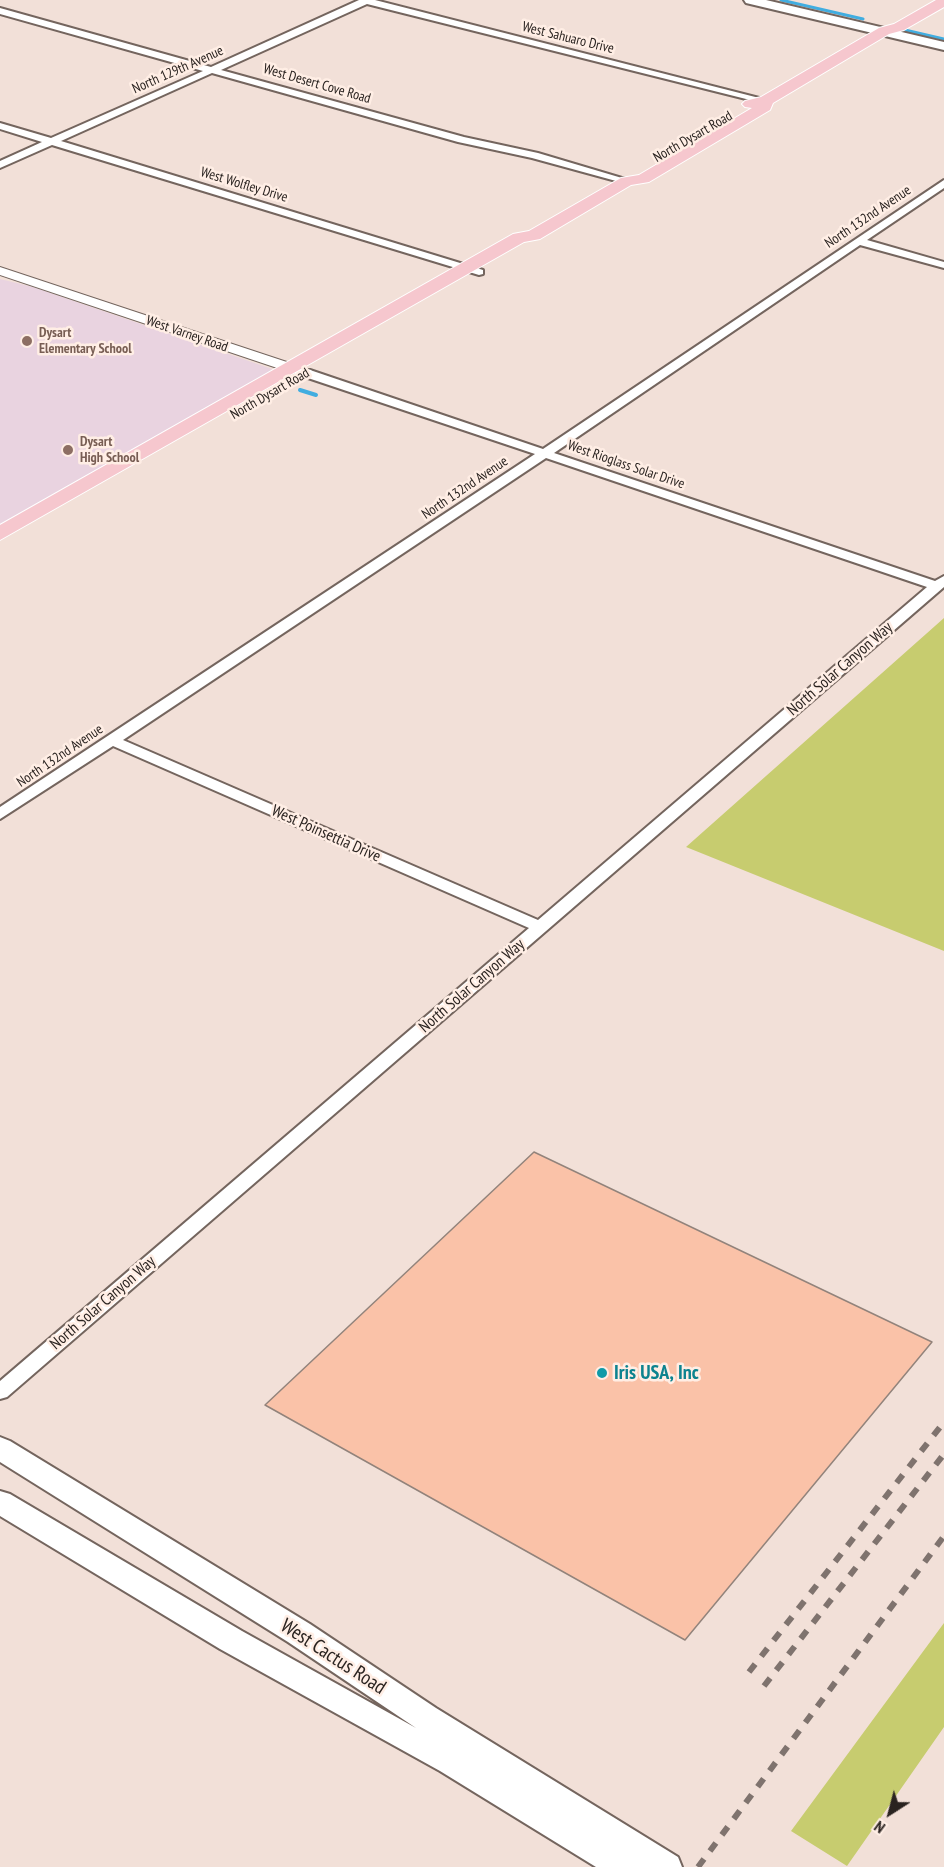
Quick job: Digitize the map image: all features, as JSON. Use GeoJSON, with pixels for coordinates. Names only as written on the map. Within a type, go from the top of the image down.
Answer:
{"type":"FeatureCollection","features":[{"type":"Feature","properties":{"kind":"main road"},"geometry":{"type":"LineString","coordinates":[[750,0],[944,46]]}},
{"type":"Feature","properties":{"kind":"main road","name":"North Dysart Road"},"geometry":{"type":"LineString","coordinates":[[884,31],[886,25],[928,0]]}},
{"type":"Feature","properties":{"kind":"main road","name":"North Dysart Road"},"geometry":{"type":"LineString","coordinates":[[0,549],[472,270],[519,238],[534,235],[627,181],[643,179],[765,107],[766,101],[884,31],[899,27],[944,1]]}},
{"type":"Feature","properties":{"kind":"main road","name":"North Dysart Road"},"geometry":{"type":"LineString","coordinates":[[0,534],[298,371]]}},
{"type":"Feature","properties":{"kind":"main road","name":"West Cactus Road"},"geometry":{"type":"LineString","coordinates":[[0,1448],[299,1633],[425,1717],[666,1867]]}},
{"type":"Feature","properties":{"kind":"main road","name":"West Cactus Road"},"geometry":{"type":"LineString","coordinates":[[0,1502],[231,1640],[470,1773],[624,1867]]}},
{"type":"Feature","properties":{"kind":"street","name":"North 129th Avenue"},"geometry":{"type":"LineString","coordinates":[[0,165],[366,0]]}},
{"type":"Feature","properties":{"kind":"street","name":"West Sahuaro Drive"},"geometry":{"type":"LineString","coordinates":[[366,0],[766,101]]}},
{"type":"Feature","properties":{"kind":"street","name":"West Desert Cove Road"},"geometry":{"type":"LineString","coordinates":[[0,11],[462,140],[534,155],[627,181]]}},
{"type":"Feature","properties":{"kind":"street","name":"West Wolfley Drive"},"geometry":{"type":"LineString","coordinates":[[0,126],[472,270]]}},
{"type":"Feature","properties":{"kind":"street","name":"North 132nd Avenue"},"geometry":{"type":"LineString","coordinates":[[0,814],[544,454],[944,183]]}},
{"type":"Feature","properties":{"kind":"street"},"geometry":{"type":"LineString","coordinates":[[858,241],[944,265]]}},
{"type":"Feature","properties":{"kind":"street","name":"West Varney Road"},"geometry":{"type":"LineString","coordinates":[[0,271],[298,371]]}},
{"type":"Feature","properties":{"kind":"street","name":"West Rioglass Solar Drive"},"geometry":{"type":"LineString","coordinates":[[298,371],[940,583]]}},
{"type":"Feature","properties":{"kind":"street","name":"North Solar Canyon Way"},"geometry":{"type":"LineString","coordinates":[[0,1392],[940,583]]}},
{"type":"Feature","properties":{"kind":"street","name":"West Poinsettia Drive"},"geometry":{"type":"LineString","coordinates":[[111,740],[540,927]]}},
{"type":"Feature","properties":{"kind":"shaded area","name":"Dysart High School"},"geometry":{"type":"Polygon","coordinates":[[[0,279],[33,287],[272,369],[270,373],[0,527],[0,279]]]}},
{"type":"Feature","properties":{"kind":"green space"},"geometry":{"type":"Polygon","coordinates":[[[944,618],[944,951],[686,847],[944,618]]]}},
{"type":"Feature","properties":{"kind":"green space"},"geometry":{"type":"Polygon","coordinates":[[[944,1623],[944,1727],[847,1866],[791,1831],[944,1623]]]}},
{"type":"Feature","properties":{"kind":"building","name":"Iris USA, Inc"},"geometry":{"type":"Polygon","coordinates":[[[534,1152],[932,1342],[685,1640],[265,1405],[534,1152]]]}},
{"type":"Feature","properties":{"kind":"waterway"},"geometry":{"type":"LineString","coordinates":[[781,0],[863,19]]}},
{"type":"Feature","properties":{"kind":"waterway"},"geometry":{"type":"LineString","coordinates":[[905,30],[944,39]]}},
{"type":"Feature","properties":{"kind":"waterway"},"geometry":{"type":"LineString","coordinates":[[300,390],[316,395]]}},
{"type":"Feature","properties":{"kind":"railway"},"geometry":{"type":"LineString","coordinates":[[749,1672],[944,1422]]}},
{"type":"Feature","properties":{"kind":"railway"},"geometry":{"type":"LineString","coordinates":[[764,1686],[944,1454]]}},
{"type":"Feature","properties":{"kind":"railway"},"geometry":{"type":"LineString","coordinates":[[698,1867],[944,1536]]}},
{"type":"Feature","properties":{"kind":"place","name":"Dysart Elementary School"},"geometry":{"type":"Point","coordinates":[27,341]}},
{"type":"Feature","properties":{"kind":"place","name":"Dysart High School"},"geometry":{"type":"Point","coordinates":[68,450]}},
{"type":"Feature","properties":{"kind":"place","name":"Iris USA, Inc"},"geometry":{"type":"Point","coordinates":[602,1373]}}]}
